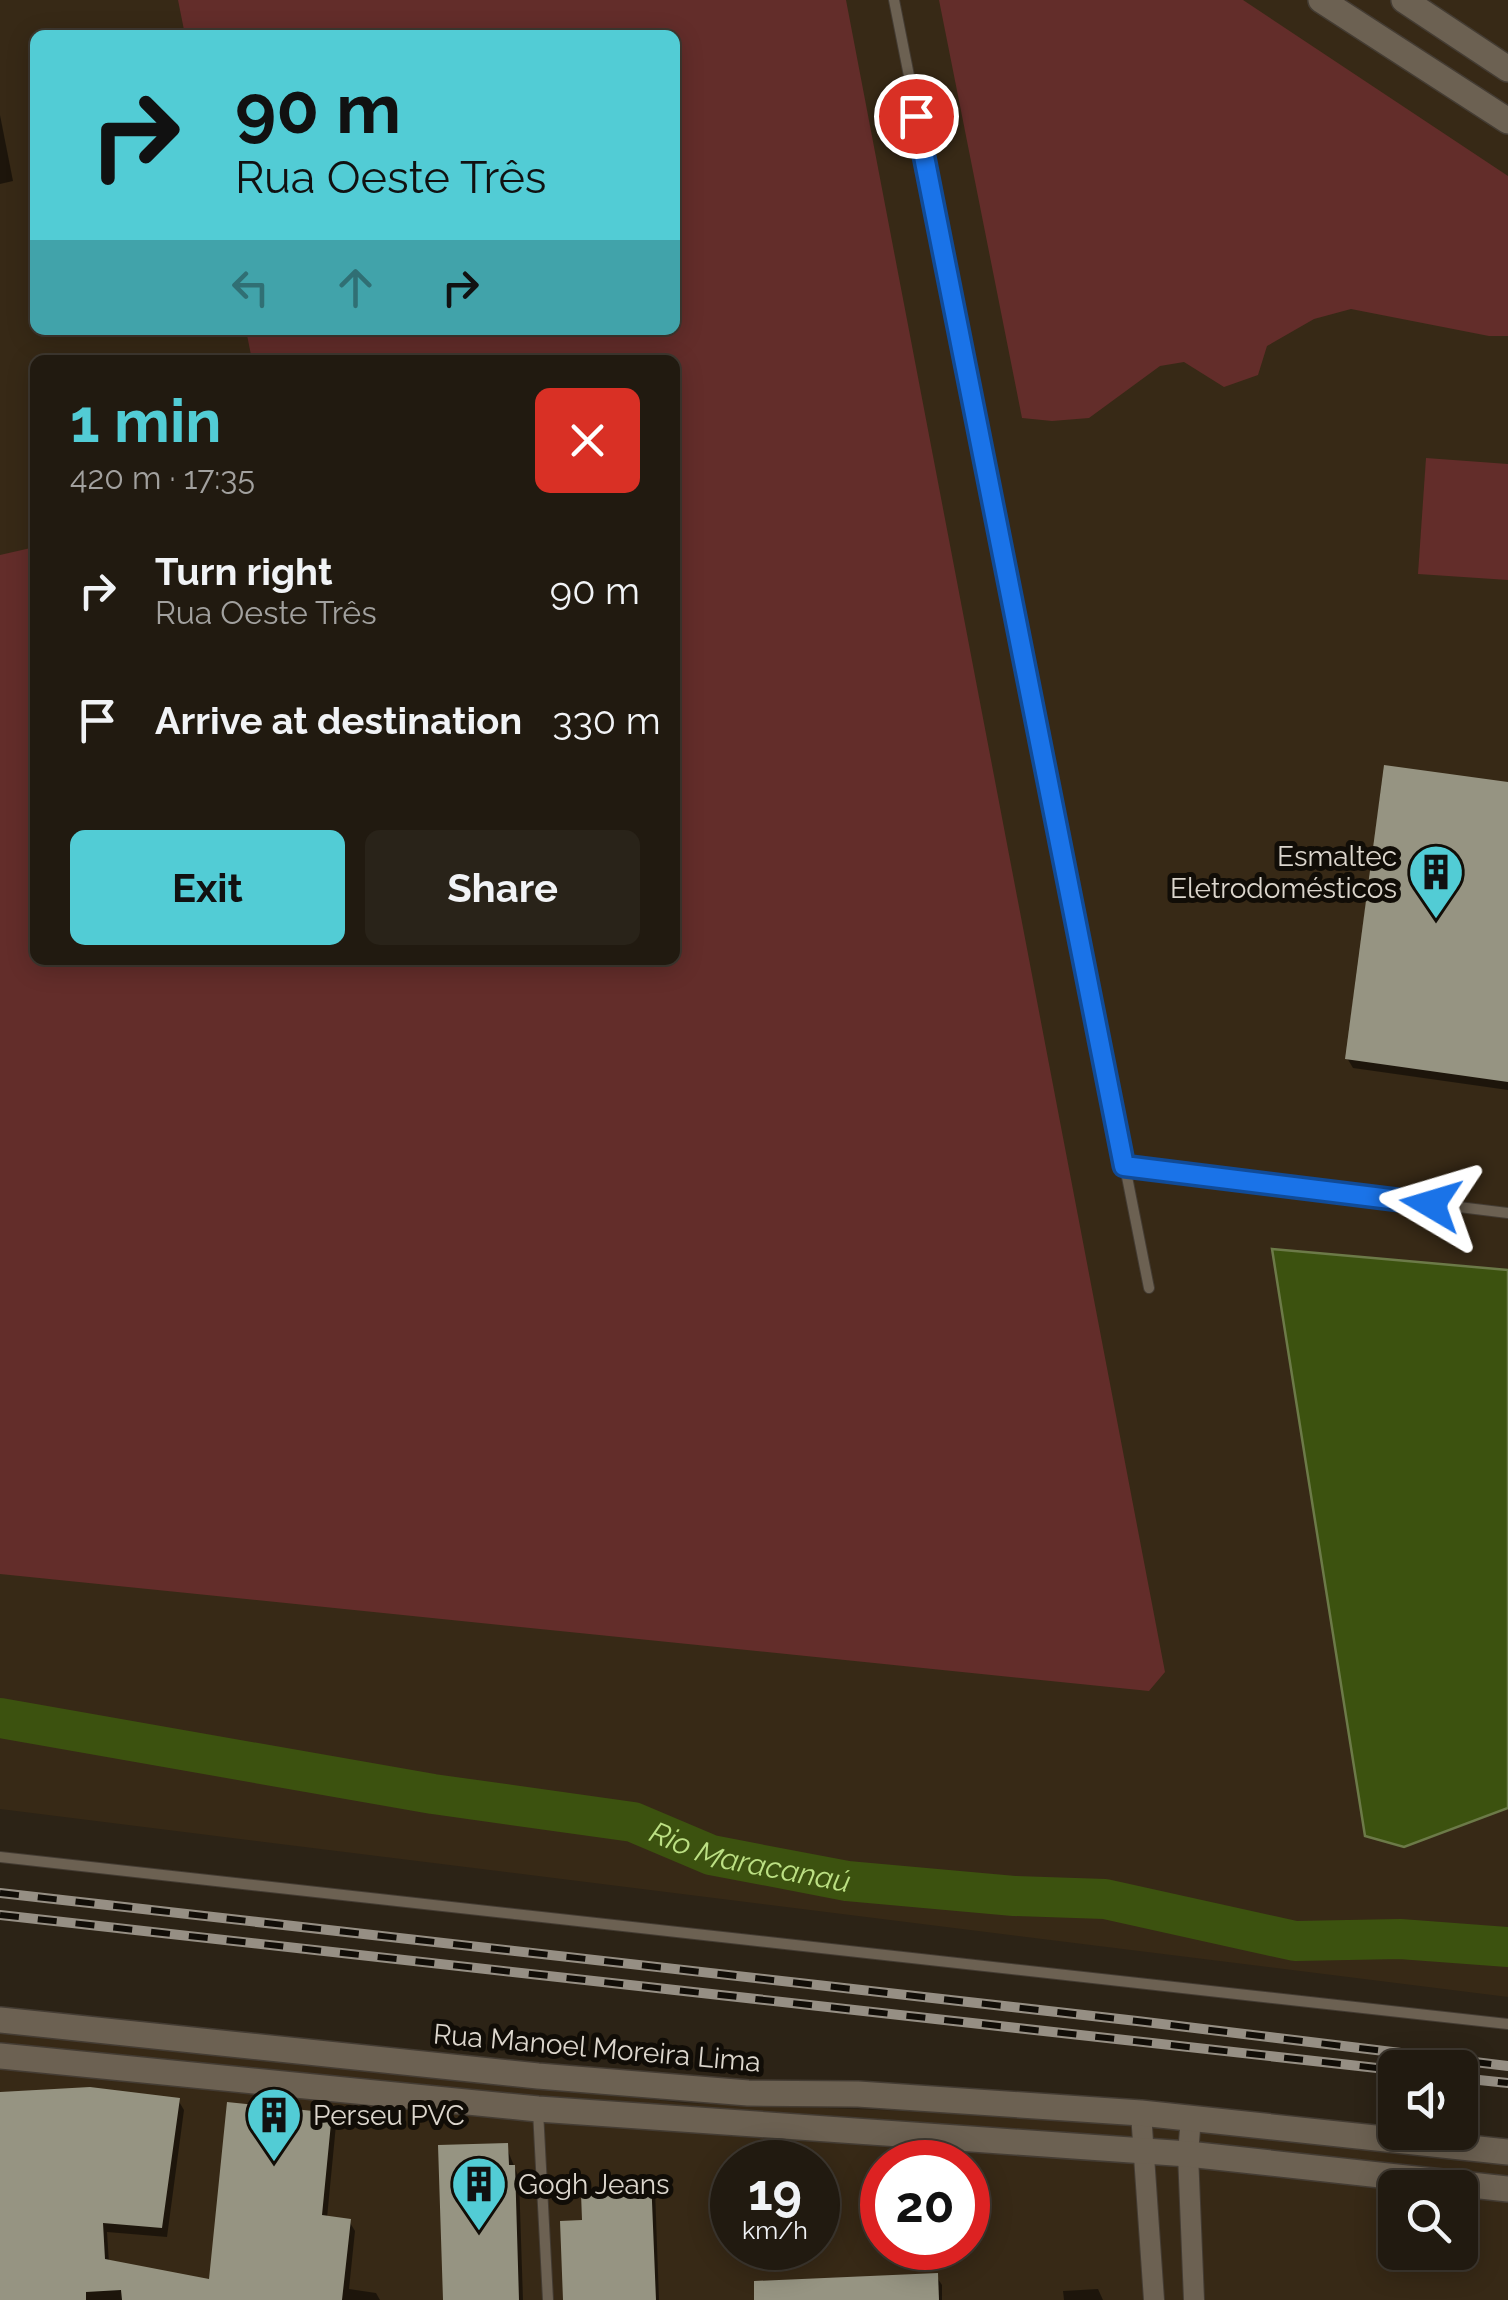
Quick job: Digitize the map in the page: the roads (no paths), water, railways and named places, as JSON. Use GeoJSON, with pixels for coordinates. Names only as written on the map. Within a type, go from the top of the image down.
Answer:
{"type":"FeatureCollection","features":[{"type":"Feature","properties":{"kind":"street"},"geometry":{"type":"LineString","coordinates":[[1321,0],[1508,121]]}},
{"type":"Feature","properties":{"kind":"street"},"geometry":{"type":"LineString","coordinates":[[1404,0],[1508,69]]}},
{"type":"Feature","properties":{"kind":"street","name":"Rua Manoel Moreira Lima"},"geometry":{"type":"LineString","coordinates":[[0,2020],[538,2076],[748,2093],[858,2094],[1142,2113],[1508,2152]]}},
{"type":"Feature","properties":{"kind":"street"},"geometry":{"type":"LineString","coordinates":[[0,2056],[538,2110],[1188,2154],[1508,2189]]}},
{"type":"Feature","properties":{"kind":"street"},"geometry":{"type":"LineString","coordinates":[[1142,2113],[1154,2300]]}},
{"type":"Feature","properties":{"kind":"street"},"geometry":{"type":"LineString","coordinates":[[1191,2117],[1188,2154],[1194,2300]]}},
{"type":"Feature","properties":{"kind":"lane"},"geometry":{"type":"LineString","coordinates":[[894,0],[1149,1288]]}},
{"type":"Feature","properties":{"kind":"lane"},"geometry":{"type":"LineString","coordinates":[[1124,1166],[1508,1213]]}},
{"type":"Feature","properties":{"kind":"lane"},"geometry":{"type":"LineString","coordinates":[[0,1857],[1508,2024]]}},
{"type":"Feature","properties":{"kind":"lane"},"geometry":{"type":"LineString","coordinates":[[538,2110],[548,2300]]}},
{"type":"Feature","properties":{"kind":"waterway","name":"Rio Maracanaú"},"geometry":{"type":"LineString","coordinates":[[0,1718],[433,1794],[633,1822],[711,1855],[847,1881],[1014,1896],[1105,1899],[1295,1941],[1400,1939],[1508,1947]]}},
{"type":"Feature","properties":{"kind":"railway"},"geometry":{"type":"LineString","coordinates":[[0,1893],[1508,2066]]}},
{"type":"Feature","properties":{"kind":"railway"},"geometry":{"type":"LineString","coordinates":[[0,1915],[1378,2068]]}},
{"type":"Feature","properties":{"kind":"railway"},"geometry":{"type":"LineString","coordinates":[[1478,2080],[1508,2083]]}},
{"type":"Feature","properties":{"kind":"place","name":"Esmaltec Eletrodomésticos"},"geometry":{"type":"Point","coordinates":[1436,921]}},
{"type":"Feature","properties":{"kind":"place","name":"Perseu PVC"},"geometry":{"type":"Point","coordinates":[274,2164]}},
{"type":"Feature","properties":{"kind":"place","name":"Gogh Jeans"},"geometry":{"type":"Point","coordinates":[479,2233]}}]}
